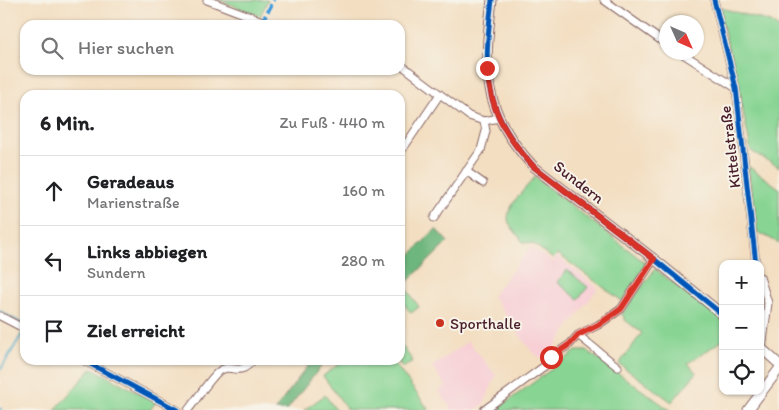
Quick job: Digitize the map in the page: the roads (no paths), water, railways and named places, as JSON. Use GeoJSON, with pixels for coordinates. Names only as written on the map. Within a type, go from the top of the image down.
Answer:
{"type":"FeatureCollection","features":[{"type":"Feature","properties":{"kind":"street"},"geometry":{"type":"LineString","coordinates":[[207,0],[260,20]]}},
{"type":"Feature","properties":{"kind":"street","name":"Sundern"},"geometry":{"type":"LineString","coordinates":[[492,0],[487,44],[489,88],[499,118],[518,149],[533,166],[654,259],[719,313]]}},
{"type":"Feature","properties":{"kind":"street"},"geometry":{"type":"LineString","coordinates":[[604,0],[659,39]]}},
{"type":"Feature","properties":{"kind":"street","name":"Kittelstraße"},"geometry":{"type":"LineString","coordinates":[[714,0],[736,88],[756,260]]}},
{"type":"Feature","properties":{"kind":"street"},"geometry":{"type":"LineString","coordinates":[[692,60],[736,88]]}},
{"type":"Feature","properties":{"kind":"street"},"geometry":{"type":"LineString","coordinates":[[405,68],[469,116],[484,121],[499,118]]}},
{"type":"Feature","properties":{"kind":"street"},"geometry":{"type":"LineString","coordinates":[[405,146],[440,94]]}},
{"type":"Feature","properties":{"kind":"street"},"geometry":{"type":"LineString","coordinates":[[434,218],[481,150],[486,131],[484,121]]}},
{"type":"Feature","properties":{"kind":"street"},"geometry":{"type":"LineString","coordinates":[[466,170],[483,183]]}},
{"type":"Feature","properties":{"kind":"street"},"geometry":{"type":"LineString","coordinates":[[484,410],[546,365],[551,357],[570,344],[578,335],[598,325],[621,309],[654,259]]}},
{"type":"Feature","properties":{"kind":"street"},"geometry":{"type":"LineString","coordinates":[[764,290],[768,303],[764,333]]}},
{"type":"Feature","properties":{"kind":"street"},"geometry":{"type":"LineString","coordinates":[[0,316],[20,326]]}},
{"type":"Feature","properties":{"kind":"street"},"geometry":{"type":"LineString","coordinates":[[578,335],[618,367]]}},
{"type":"Feature","properties":{"kind":"street"},"geometry":{"type":"LineString","coordinates":[[748,410],[778,370],[763,350]]}},
{"type":"Feature","properties":{"kind":"street"},"geometry":{"type":"LineString","coordinates":[[92,365],[177,410]]}},
{"type":"Feature","properties":{"kind":"street"},"geometry":{"type":"LineString","coordinates":[[188,410],[225,365]]}},
{"type":"Feature","properties":{"kind":"street"},"geometry":{"type":"LineString","coordinates":[[229,365],[242,370],[250,365]]}},
{"type":"Feature","properties":{"kind":"waterway"},"geometry":{"type":"LineString","coordinates":[[0,311],[20,322]]}},
{"type":"Feature","properties":{"kind":"waterway"},"geometry":{"type":"LineString","coordinates":[[1,369],[20,337]]}},
{"type":"Feature","properties":{"kind":"place","name":"Sporthalle"},"geometry":{"type":"Point","coordinates":[440,323]}}]}
